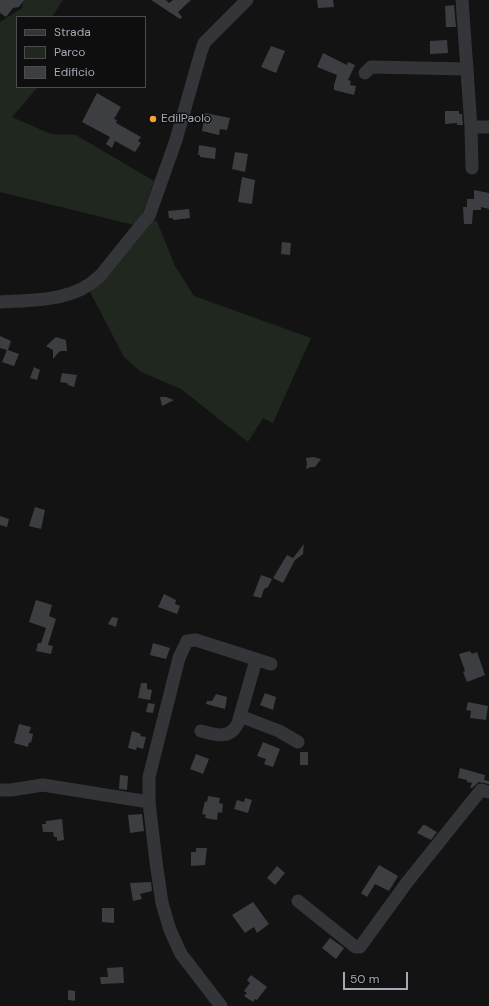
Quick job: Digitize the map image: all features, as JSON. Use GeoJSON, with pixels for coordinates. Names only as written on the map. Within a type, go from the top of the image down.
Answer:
{"type":"FeatureCollection","features":[{"type":"Feature","properties":{"kind":"street"},"geometry":{"type":"LineString","coordinates":[[0,302],[55,298],[79,291],[94,282],[100,276],[149,216],[176,140],[204,43],[247,0]]}},
{"type":"Feature","properties":{"kind":"street"},"geometry":{"type":"LineString","coordinates":[[462,0],[471,127],[472,168]]}},
{"type":"Feature","properties":{"kind":"street"},"geometry":{"type":"LineString","coordinates":[[365,73],[371,67],[467,69]]}},
{"type":"Feature","properties":{"kind":"street"},"geometry":{"type":"LineString","coordinates":[[471,127],[489,127]]}},
{"type":"Feature","properties":{"kind":"street"},"geometry":{"type":"LineString","coordinates":[[221,1006],[181,954],[170,930],[162,903],[149,802],[149,777],[179,658],[187,641],[196,640],[271,664]]}},
{"type":"Feature","properties":{"kind":"street"},"geometry":{"type":"LineString","coordinates":[[200,731],[227,735],[234,731],[240,716],[256,660]]}},
{"type":"Feature","properties":{"kind":"street"},"geometry":{"type":"LineString","coordinates":[[240,716],[279,731],[298,742]]}},
{"type":"Feature","properties":{"kind":"street"},"geometry":{"type":"LineString","coordinates":[[0,790],[11,790],[43,785],[149,802]]}},
{"type":"Feature","properties":{"kind":"street"},"geometry":{"type":"LineString","coordinates":[[298,901],[353,945],[360,947],[408,881],[481,790],[489,792]]}},
{"type":"Feature","properties":{"kind":"green space"},"geometry":{"type":"Polygon","coordinates":[[[23,0],[63,0],[53,16],[16,16],[16,88],[37,88],[12,117],[51,134],[76,135],[154,181],[138,226],[0,192],[0,22],[22,8],[23,0]]]}},
{"type":"Feature","properties":{"kind":"green space"},"geometry":{"type":"Polygon","coordinates":[[[149,220],[157,221],[175,266],[194,296],[311,338],[273,423],[263,418],[248,442],[181,389],[141,372],[124,357],[90,292],[149,220]]]}},
{"type":"Feature","properties":{"kind":"building"},"geometry":{"type":"Polygon","coordinates":[[[0,0],[24,0],[19,7],[13,8],[6,17],[0,13],[0,0]]]}},
{"type":"Feature","properties":{"kind":"building"},"geometry":{"type":"Polygon","coordinates":[[[151,0],[166,0],[169,3],[173,0],[191,0],[178,12],[182,17],[180,19],[151,0]]]}},
{"type":"Feature","properties":{"kind":"building"},"geometry":{"type":"Polygon","coordinates":[[[317,0],[333,0],[334,7],[318,8],[317,0]]]}},
{"type":"Feature","properties":{"kind":"building"},"geometry":{"type":"Polygon","coordinates":[[[454,5],[456,27],[446,27],[445,6],[454,5]]]}},
{"type":"Feature","properties":{"kind":"building"},"geometry":{"type":"Polygon","coordinates":[[[447,40],[448,53],[430,54],[430,41],[447,40]]]}},
{"type":"Feature","properties":{"kind":"building"},"geometry":{"type":"Polygon","coordinates":[[[271,46],[285,51],[276,73],[261,67],[271,46]]]}},
{"type":"Feature","properties":{"kind":"building"},"geometry":{"type":"Polygon","coordinates":[[[323,53],[347,65],[348,62],[355,65],[348,80],[351,81],[350,85],[356,86],[354,95],[334,90],[337,75],[317,67],[323,53]]]}},
{"type":"Feature","properties":{"kind":"building"},"geometry":{"type":"Polygon","coordinates":[[[97,93],[121,107],[114,119],[117,120],[116,123],[141,137],[138,141],[141,143],[135,152],[115,141],[112,148],[106,144],[110,137],[82,122],[97,93]]]}},
{"type":"Feature","properties":{"kind":"building"},"geometry":{"type":"Polygon","coordinates":[[[445,111],[459,111],[459,114],[462,114],[463,125],[457,125],[457,123],[445,124],[445,111]]]}},
{"type":"Feature","properties":{"kind":"building"},"geometry":{"type":"Polygon","coordinates":[[[205,113],[230,118],[227,130],[220,129],[219,135],[202,131],[205,113]]]}},
{"type":"Feature","properties":{"kind":"building"},"geometry":{"type":"Polygon","coordinates":[[[199,145],[216,148],[215,159],[200,157],[200,155],[198,155],[199,145]]]}},
{"type":"Feature","properties":{"kind":"building"},"geometry":{"type":"Polygon","coordinates":[[[235,152],[248,154],[245,172],[232,169],[235,152]]]}},
{"type":"Feature","properties":{"kind":"building"},"geometry":{"type":"Polygon","coordinates":[[[242,177],[255,180],[252,204],[238,202],[242,177]]]}},
{"type":"Feature","properties":{"kind":"building"},"geometry":{"type":"Polygon","coordinates":[[[474,190],[489,193],[489,209],[481,207],[481,210],[473,210],[472,224],[464,224],[463,207],[467,207],[467,199],[474,199],[474,190]]]}},
{"type":"Feature","properties":{"kind":"building"},"geometry":{"type":"Polygon","coordinates":[[[189,209],[190,218],[174,220],[169,218],[168,211],[189,209]]]}},
{"type":"Feature","properties":{"kind":"building"},"geometry":{"type":"Polygon","coordinates":[[[282,242],[291,243],[290,255],[281,254],[282,242]]]}},
{"type":"Feature","properties":{"kind":"building"},"geometry":{"type":"Polygon","coordinates":[[[0,336],[11,341],[8,350],[19,354],[14,366],[2,362],[7,350],[0,348],[0,336]]]}},
{"type":"Feature","properties":{"kind":"building"},"geometry":{"type":"Polygon","coordinates":[[[56,337],[66,340],[67,351],[60,351],[53,359],[53,350],[46,346],[56,337]]]}},
{"type":"Feature","properties":{"kind":"building"},"geometry":{"type":"Polygon","coordinates":[[[34,367],[40,370],[37,380],[30,378],[34,367]]]}},
{"type":"Feature","properties":{"kind":"building"},"geometry":{"type":"Polygon","coordinates":[[[62,373],[77,375],[74,387],[68,385],[67,383],[60,382],[62,373]]]}},
{"type":"Feature","properties":{"kind":"building"},"geometry":{"type":"Polygon","coordinates":[[[160,397],[166,397],[174,400],[162,406],[160,397]]]}},
{"type":"Feature","properties":{"kind":"building"},"geometry":{"type":"Polygon","coordinates":[[[313,457],[321,459],[315,467],[306,469],[306,458],[313,457]]]}},
{"type":"Feature","properties":{"kind":"building"},"geometry":{"type":"Polygon","coordinates":[[[35,507],[45,510],[41,529],[29,526],[35,507]]]}},
{"type":"Feature","properties":{"kind":"building"},"geometry":{"type":"Polygon","coordinates":[[[0,516],[9,519],[7,527],[0,525],[0,516]]]}},
{"type":"Feature","properties":{"kind":"building"},"geometry":{"type":"Polygon","coordinates":[[[304,544],[303,554],[295,560],[283,583],[273,578],[287,555],[293,558],[304,544]]]}},
{"type":"Feature","properties":{"kind":"building"},"geometry":{"type":"Polygon","coordinates":[[[261,575],[272,579],[268,587],[264,589],[261,598],[253,596],[261,575]]]}},
{"type":"Feature","properties":{"kind":"building"},"geometry":{"type":"Polygon","coordinates":[[[164,594],[176,600],[175,604],[180,606],[177,614],[158,607],[164,594]]]}},
{"type":"Feature","properties":{"kind":"building"},"geometry":{"type":"Polygon","coordinates":[[[36,600],[52,605],[49,616],[56,619],[48,645],[53,646],[51,654],[36,651],[38,643],[41,643],[46,628],[29,622],[36,600]]]}},
{"type":"Feature","properties":{"kind":"building"},"geometry":{"type":"Polygon","coordinates":[[[112,617],[118,618],[116,627],[108,624],[112,617]]]}},
{"type":"Feature","properties":{"kind":"building"},"geometry":{"type":"Polygon","coordinates":[[[153,643],[170,648],[166,659],[150,655],[153,643]]]}},
{"type":"Feature","properties":{"kind":"building"},"geometry":{"type":"Polygon","coordinates":[[[470,651],[472,654],[477,652],[485,675],[467,682],[459,654],[470,651]]]}},
{"type":"Feature","properties":{"kind":"building"},"geometry":{"type":"Polygon","coordinates":[[[141,683],[147,683],[147,689],[152,690],[150,700],[138,698],[141,683]]]}},
{"type":"Feature","properties":{"kind":"building"},"geometry":{"type":"Polygon","coordinates":[[[265,693],[276,697],[273,710],[260,705],[265,693]]]}},
{"type":"Feature","properties":{"kind":"building"},"geometry":{"type":"Polygon","coordinates":[[[216,694],[227,697],[225,709],[206,704],[207,701],[212,701],[216,694]]]}},
{"type":"Feature","properties":{"kind":"building"},"geometry":{"type":"Polygon","coordinates":[[[468,702],[488,706],[486,720],[470,718],[471,711],[466,710],[468,702]]]}},
{"type":"Feature","properties":{"kind":"building"},"geometry":{"type":"Polygon","coordinates":[[[148,703],[155,704],[153,713],[146,712],[148,703]]]}},
{"type":"Feature","properties":{"kind":"building"},"geometry":{"type":"Polygon","coordinates":[[[19,724],[31,727],[29,733],[33,734],[31,743],[29,742],[28,747],[14,743],[19,724]]]}},
{"type":"Feature","properties":{"kind":"building"},"geometry":{"type":"Polygon","coordinates":[[[132,731],[141,734],[140,736],[146,737],[143,749],[137,747],[136,750],[128,748],[132,731]]]}},
{"type":"Feature","properties":{"kind":"building"},"geometry":{"type":"Polygon","coordinates":[[[263,742],[280,749],[273,767],[264,764],[266,759],[257,756],[263,742]]]}},
{"type":"Feature","properties":{"kind":"building"},"geometry":{"type":"Polygon","coordinates":[[[300,752],[308,752],[308,765],[300,765],[300,752]]]}},
{"type":"Feature","properties":{"kind":"building"},"geometry":{"type":"Polygon","coordinates":[[[196,754],[209,759],[203,774],[190,769],[196,754]]]}},
{"type":"Feature","properties":{"kind":"building"},"geometry":{"type":"Polygon","coordinates":[[[460,768],[485,775],[484,780],[489,781],[489,784],[479,782],[470,788],[472,783],[458,778],[460,768]]]}},
{"type":"Feature","properties":{"kind":"building"},"geometry":{"type":"Polygon","coordinates":[[[120,775],[128,776],[127,790],[119,789],[120,775]]]}},
{"type":"Feature","properties":{"kind":"building"},"geometry":{"type":"Polygon","coordinates":[[[208,796],[220,798],[219,803],[223,804],[222,813],[218,812],[217,820],[205,818],[206,815],[202,814],[205,801],[207,802],[208,796]]]}},
{"type":"Feature","properties":{"kind":"building"},"geometry":{"type":"Polygon","coordinates":[[[245,798],[252,800],[248,813],[234,809],[237,800],[244,802],[245,798]]]}},
{"type":"Feature","properties":{"kind":"building"},"geometry":{"type":"Polygon","coordinates":[[[142,814],[144,831],[130,833],[128,815],[142,814]]]}},
{"type":"Feature","properties":{"kind":"building"},"geometry":{"type":"Polygon","coordinates":[[[62,819],[64,840],[57,841],[57,837],[54,837],[53,832],[43,832],[42,824],[46,824],[46,821],[62,819]]]}},
{"type":"Feature","properties":{"kind":"building"},"geometry":{"type":"Polygon","coordinates":[[[423,825],[437,832],[431,840],[417,833],[423,825]]]}},
{"type":"Feature","properties":{"kind":"building"},"geometry":{"type":"Polygon","coordinates":[[[196,848],[207,848],[205,865],[191,866],[191,852],[196,852],[196,848]]]}},
{"type":"Feature","properties":{"kind":"building"},"geometry":{"type":"Polygon","coordinates":[[[379,865],[398,876],[389,891],[375,884],[367,897],[361,893],[379,865]]]}},
{"type":"Feature","properties":{"kind":"building"},"geometry":{"type":"Polygon","coordinates":[[[277,866],[285,873],[275,885],[267,878],[277,866]]]}},
{"type":"Feature","properties":{"kind":"building"},"geometry":{"type":"Polygon","coordinates":[[[151,882],[152,891],[140,894],[142,899],[133,901],[130,883],[151,882]]]}},
{"type":"Feature","properties":{"kind":"building"},"geometry":{"type":"Polygon","coordinates":[[[253,902],[269,924],[257,933],[254,927],[245,933],[232,915],[253,902]]]}},
{"type":"Feature","properties":{"kind":"building"},"geometry":{"type":"Polygon","coordinates":[[[102,908],[114,908],[114,923],[102,922],[102,908]]]}},
{"type":"Feature","properties":{"kind":"building"},"geometry":{"type":"Polygon","coordinates":[[[330,938],[344,948],[336,959],[322,948],[330,938]]]}},
{"type":"Feature","properties":{"kind":"building"},"geometry":{"type":"Polygon","coordinates":[[[123,967],[124,983],[101,984],[100,977],[108,977],[107,968],[123,967]]]}},
{"type":"Feature","properties":{"kind":"building"},"geometry":{"type":"Polygon","coordinates":[[[251,975],[267,987],[257,1000],[255,999],[253,1002],[244,996],[247,993],[244,991],[250,983],[247,980],[251,975]]]}},
{"type":"Feature","properties":{"kind":"building"},"geometry":{"type":"Polygon","coordinates":[[[68,990],[75,991],[75,1001],[68,1000],[68,990]]]}},
{"type":"Feature","properties":{"kind":"place","name":"EdilPaolo"},"geometry":{"type":"Point","coordinates":[153,119]}}]}
